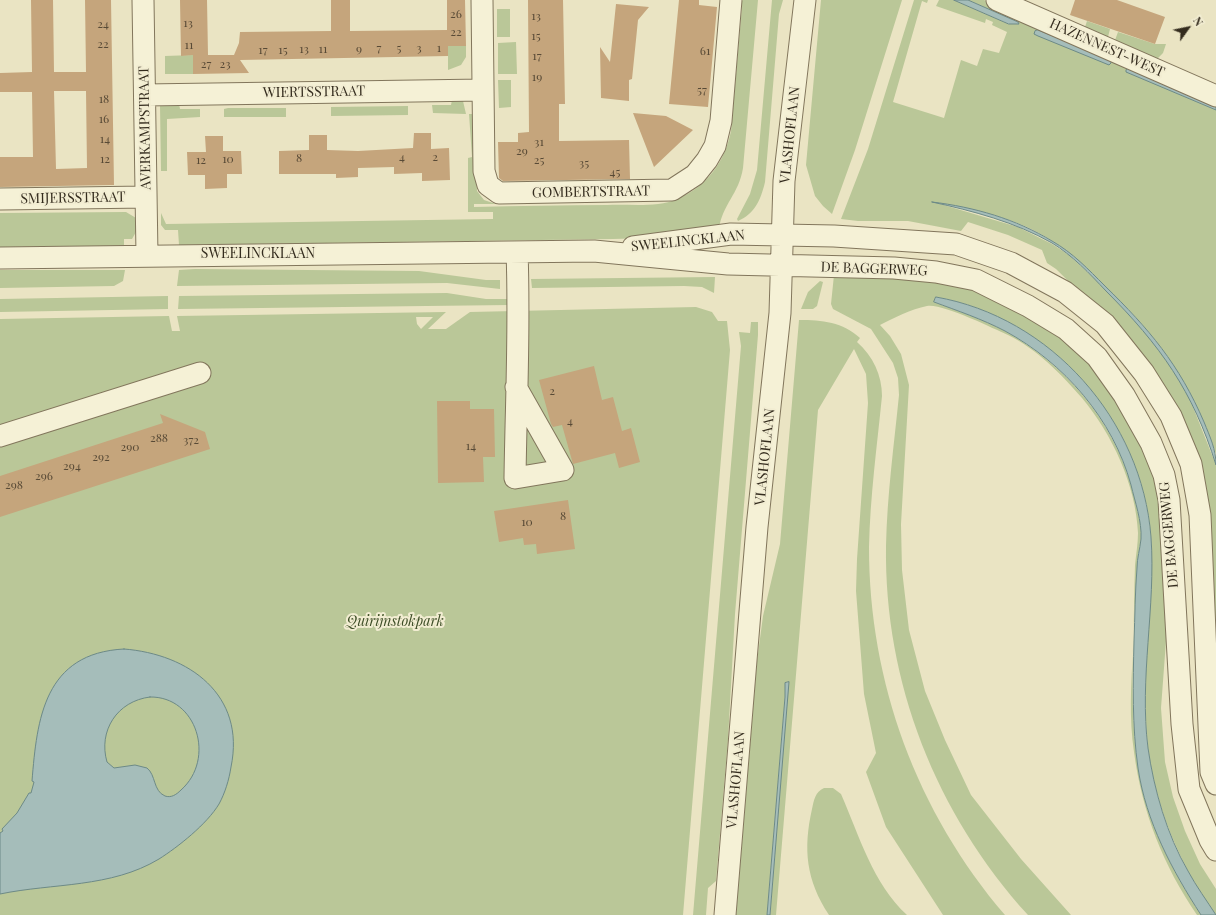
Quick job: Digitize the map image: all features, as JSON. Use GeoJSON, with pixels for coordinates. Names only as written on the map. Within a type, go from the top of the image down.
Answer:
{"type":"FeatureCollection","features":[{"type":"Feature","properties":{"kind":"street","name":"AVERKAMPSTRAAT"},"geometry":{"type":"LineString","coordinates":[[143,0],[147,255]]}},
{"type":"Feature","properties":{"kind":"street","name":"GOMBERTSTRAAT"},"geometry":{"type":"LineString","coordinates":[[482,0],[484,171],[488,185],[499,193],[672,190],[695,175],[707,160],[715,146],[721,121],[731,0]]}},
{"type":"Feature","properties":{"kind":"street","name":"VLASHOFLAAN"},"geometry":{"type":"LineString","coordinates":[[725,915],[757,527],[780,313],[784,181],[805,0]]}},
{"type":"Feature","properties":{"kind":"street","name":"HAZENNEST-WEST"},"geometry":{"type":"LineString","coordinates":[[997,0],[1216,96]]}},
{"type":"Feature","properties":{"kind":"street","name":"WIERTSSTRAAT"},"geometry":{"type":"LineString","coordinates":[[145,95],[483,90]]}},
{"type":"Feature","properties":{"kind":"street","name":"SMIJERSSTRAAT"},"geometry":{"type":"LineString","coordinates":[[0,199],[146,197]]}},
{"type":"Feature","properties":{"kind":"street","name":"SWEELINCKLAAN"},"geometry":{"type":"LineString","coordinates":[[594,251],[731,234],[782,236]]}},
{"type":"Feature","properties":{"kind":"street","name":"DE BAGGERWEG"},"geometry":{"type":"LineString","coordinates":[[782,236],[834,236],[956,244],[1011,263],[1065,292],[1105,324],[1144,373],[1171,416],[1191,464],[1200,515],[1211,772],[1216,784]]}},
{"type":"Feature","properties":{"kind":"street","name":"SWEELINCKLAAN"},"geometry":{"type":"LineString","coordinates":[[0,258],[147,255],[594,251],[728,264],[782,266]]}},
{"type":"Feature","properties":{"kind":"street"},"geometry":{"type":"LineString","coordinates":[[516,387],[519,293],[517,252]]}},
{"type":"Feature","properties":{"kind":"street","name":"DE BAGGERWEG"},"geometry":{"type":"LineString","coordinates":[[782,266],[894,268],[936,272],[976,280],[1028,306],[1066,329],[1097,357],[1124,395],[1151,443],[1164,475],[1169,500],[1182,724],[1190,789],[1210,840],[1216,850]]}},
{"type":"Feature","properties":{"kind":"street"},"geometry":{"type":"LineString","coordinates":[[0,436],[200,373]]}},
{"type":"Feature","properties":{"kind":"green space"},"geometry":{"type":"Polygon","coordinates":[[[743,0],[758,0],[743,168],[738,185],[723,213],[719,229],[683,237],[179,245],[178,230],[165,230],[161,225],[161,213],[166,224],[493,219],[493,212],[468,212],[468,158],[472,157],[469,114],[475,114],[477,191],[484,200],[496,204],[474,204],[474,207],[652,205],[677,199],[688,194],[706,180],[719,163],[728,142],[731,131],[742,7],[740,6],[743,0]]]}},
{"type":"Feature","properties":{"kind":"green space"},"geometry":{"type":"Polygon","coordinates":[[[772,0],[783,0],[779,14],[765,182],[759,200],[753,210],[738,221],[737,219],[750,194],[757,170],[772,0]]]}},
{"type":"Feature","properties":{"kind":"green space"},"geometry":{"type":"Polygon","coordinates":[[[821,0],[902,0],[855,150],[832,214],[815,196],[806,165],[821,0]]]}},
{"type":"Feature","properties":{"kind":"green space"},"geometry":{"type":"Polygon","coordinates":[[[914,0],[928,0],[927,3],[922,1],[893,102],[944,118],[961,60],[977,66],[983,49],[999,53],[1007,32],[992,25],[993,22],[986,19],[985,23],[936,6],[939,0],[954,0],[1009,24],[1018,24],[1018,22],[968,0],[984,0],[1135,64],[1127,72],[1216,110],[1216,454],[1207,429],[1185,384],[1158,344],[1126,307],[1081,263],[1060,246],[1025,226],[982,212],[937,203],[1018,227],[1052,244],[1069,255],[1098,282],[1151,338],[1174,370],[1189,397],[1216,465],[1216,739],[1200,476],[1111,323],[1056,269],[1047,263],[1042,250],[1008,235],[968,222],[961,231],[908,221],[858,221],[841,219],[868,149],[914,0]],[[1038,30],[1056,42],[1110,64],[1100,55],[1038,30]]]}},
{"type":"Feature","properties":{"kind":"green space"},"geometry":{"type":"Polygon","coordinates":[[[497,9],[510,9],[510,37],[497,37],[497,9]]]}},
{"type":"Feature","properties":{"kind":"green space"},"geometry":{"type":"Polygon","coordinates":[[[1087,21],[1110,29],[1108,37],[1104,38],[1084,30],[1087,21]]]}},
{"type":"Feature","properties":{"kind":"green space"},"geometry":{"type":"Polygon","coordinates":[[[1118,32],[1155,44],[1166,44],[1163,53],[1156,60],[1114,43],[1118,32]]]}},
{"type":"Feature","properties":{"kind":"green space"},"geometry":{"type":"Polygon","coordinates":[[[516,42],[517,74],[498,74],[498,43],[516,42]]]}},
{"type":"Feature","properties":{"kind":"green space"},"geometry":{"type":"Polygon","coordinates":[[[448,46],[466,46],[466,57],[461,65],[448,70],[448,46]]]}},
{"type":"Feature","properties":{"kind":"green space"},"geometry":{"type":"Polygon","coordinates":[[[193,55],[193,74],[165,74],[165,56],[193,55]]]}},
{"type":"Feature","properties":{"kind":"green space"},"geometry":{"type":"Polygon","coordinates":[[[498,80],[511,80],[511,107],[499,108],[498,80]]]}},
{"type":"Feature","properties":{"kind":"green space"},"geometry":{"type":"Polygon","coordinates":[[[452,100],[463,101],[466,114],[433,113],[432,105],[451,105],[452,100]]]}},
{"type":"Feature","properties":{"kind":"green space"},"geometry":{"type":"Polygon","coordinates":[[[179,104],[180,109],[200,109],[200,117],[167,119],[167,171],[161,171],[160,105],[179,104]]]}},
{"type":"Feature","properties":{"kind":"green space"},"geometry":{"type":"Polygon","coordinates":[[[408,106],[408,115],[331,116],[331,107],[408,106]]]}},
{"type":"Feature","properties":{"kind":"green space"},"geometry":{"type":"Polygon","coordinates":[[[286,108],[286,117],[224,117],[224,109],[286,108]]]}},
{"type":"Feature","properties":{"kind":"green space"},"geometry":{"type":"Polygon","coordinates":[[[126,212],[136,218],[136,232],[132,239],[124,239],[124,246],[0,247],[0,213],[126,212]]]}},
{"type":"Feature","properties":{"kind":"green space"},"geometry":{"type":"Polygon","coordinates":[[[0,270],[125,270],[123,281],[114,286],[0,288],[0,270]]]}},
{"type":"Feature","properties":{"kind":"green space"},"geometry":{"type":"Polygon","coordinates":[[[179,270],[419,271],[486,280],[500,280],[500,289],[447,283],[177,286],[179,270]]]}},
{"type":"Feature","properties":{"kind":"green space"},"geometry":{"type":"Polygon","coordinates":[[[834,275],[930,278],[990,295],[1062,338],[1087,362],[1130,418],[1157,485],[1169,601],[1161,708],[1165,762],[1173,797],[1185,831],[1200,864],[1216,889],[1216,915],[1191,877],[1172,836],[1157,793],[1152,770],[1146,728],[1146,668],[1151,536],[1144,494],[1130,453],[1109,415],[1083,381],[1052,351],[1017,327],[978,308],[936,297],[934,302],[988,323],[1027,344],[1066,377],[1083,396],[1099,416],[1123,461],[1131,485],[1141,532],[1137,564],[1133,637],[1135,565],[1138,533],[1133,497],[1112,444],[1093,412],[1082,398],[1057,371],[1029,347],[1008,335],[944,308],[934,306],[921,307],[880,325],[890,336],[901,354],[909,385],[901,524],[902,570],[909,630],[925,691],[945,740],[971,795],[1021,859],[1071,915],[1028,915],[995,876],[967,834],[942,790],[922,744],[906,696],[894,647],[888,597],[886,546],[889,489],[899,395],[898,378],[893,363],[871,329],[833,309],[831,304],[834,275]]]}},
{"type":"Feature","properties":{"kind":"green space"},"geometry":{"type":"Polygon","coordinates":[[[715,277],[714,293],[702,287],[684,286],[532,288],[531,279],[715,277]]]}},
{"type":"Feature","properties":{"kind":"green space"},"geometry":{"type":"Polygon","coordinates":[[[820,281],[823,282],[817,306],[813,309],[801,309],[808,292],[820,281]]]}},
{"type":"Feature","properties":{"kind":"green space"},"geometry":{"type":"Polygon","coordinates":[[[447,293],[486,299],[509,299],[509,305],[178,309],[179,296],[447,293]]]}},
{"type":"Feature","properties":{"kind":"green space"},"geometry":{"type":"Polygon","coordinates":[[[168,296],[168,309],[0,312],[0,299],[168,296]]]}},
{"type":"Feature","properties":{"kind":"green space","name":"Quirijnstokpark"},"geometry":{"type":"Polygon","coordinates":[[[696,307],[712,312],[718,321],[727,321],[730,350],[683,915],[0,915],[0,319],[169,316],[172,331],[180,331],[177,316],[446,312],[428,329],[446,329],[470,312],[696,307]],[[416,317],[417,324],[421,329],[433,317],[416,317]]]}},
{"type":"Feature","properties":{"kind":"green space"},"geometry":{"type":"Polygon","coordinates":[[[799,320],[824,321],[847,328],[860,338],[857,342],[868,353],[876,366],[882,388],[882,396],[872,490],[869,547],[871,598],[878,647],[889,696],[904,743],[923,789],[947,833],[974,875],[1005,915],[943,915],[886,827],[866,772],[876,753],[864,694],[856,591],[868,403],[866,374],[854,349],[818,410],[776,915],[770,915],[788,682],[785,683],[767,915],[736,915],[757,661],[763,616],[780,544],[799,320]]]}},
{"type":"Feature","properties":{"kind":"green space"},"geometry":{"type":"Polygon","coordinates":[[[751,322],[758,322],[758,335],[735,614],[728,739],[716,881],[708,888],[706,915],[693,915],[741,346],[739,332],[750,333],[751,322]]]}},
{"type":"Feature","properties":{"kind":"green space"},"geometry":{"type":"Polygon","coordinates":[[[1133,651],[1133,719],[1138,768],[1142,788],[1154,826],[1170,863],[1201,915],[1197,915],[1164,857],[1148,817],[1142,796],[1131,727],[1133,651]]]}},
{"type":"Feature","properties":{"kind":"green space"},"geometry":{"type":"Polygon","coordinates":[[[824,788],[833,788],[841,794],[876,874],[895,903],[907,915],[829,915],[815,889],[808,864],[807,851],[809,824],[813,802],[817,794],[824,788]]]}},
{"type":"Feature","properties":{"kind":"water"},"geometry":{"type":"Polygon","coordinates":[[[954,0],[968,0],[1018,22],[1019,24],[1009,24],[954,0]]]}},
{"type":"Feature","properties":{"kind":"water"},"geometry":{"type":"Polygon","coordinates":[[[1038,30],[1100,55],[1111,61],[1111,63],[1109,65],[1034,34],[1035,31],[1038,30]]]}},
{"type":"Feature","properties":{"kind":"water"},"geometry":{"type":"Polygon","coordinates":[[[1129,68],[1216,105],[1216,110],[1126,72],[1129,68]]]}},
{"type":"Feature","properties":{"kind":"water"},"geometry":{"type":"Polygon","coordinates":[[[932,202],[979,211],[1024,226],[1060,246],[1086,267],[1136,317],[1162,348],[1184,382],[1204,422],[1214,448],[1216,465],[1197,414],[1173,370],[1143,331],[1080,265],[1067,253],[1052,243],[1009,223],[978,213],[932,202]]]}},
{"type":"Feature","properties":{"kind":"water"},"geometry":{"type":"Polygon","coordinates":[[[936,297],[978,308],[1017,326],[1052,351],[1083,381],[1109,415],[1130,453],[1144,494],[1151,537],[1151,590],[1145,695],[1148,748],[1162,812],[1180,857],[1191,877],[1216,915],[1201,915],[1180,881],[1170,863],[1154,826],[1142,788],[1136,752],[1133,689],[1137,564],[1141,532],[1131,485],[1123,461],[1099,416],[1066,376],[1047,359],[1027,344],[1005,331],[979,319],[934,302],[936,297]]]}},
{"type":"Feature","properties":{"kind":"water"},"geometry":{"type":"Polygon","coordinates":[[[124,649],[148,653],[170,659],[190,670],[208,683],[221,699],[230,719],[233,741],[231,767],[223,795],[214,812],[200,827],[167,854],[141,868],[102,880],[0,894],[0,833],[17,813],[29,793],[31,793],[34,782],[32,781],[37,735],[42,713],[50,693],[61,676],[77,663],[97,653],[124,649]],[[150,697],[128,704],[113,719],[108,729],[105,739],[105,750],[107,762],[114,768],[135,765],[147,768],[150,771],[156,787],[161,794],[169,797],[179,792],[192,777],[198,762],[199,747],[196,732],[190,718],[180,707],[166,699],[150,697]]]}},
{"type":"Feature","properties":{"kind":"water"},"geometry":{"type":"Polygon","coordinates":[[[789,682],[770,915],[767,915],[785,683],[789,682]]]}},
{"type":"Feature","properties":{"kind":"building"},"geometry":{"type":"Polygon","coordinates":[[[31,0],[53,0],[54,72],[86,72],[85,0],[111,0],[114,185],[0,187],[0,157],[33,157],[32,92],[0,92],[0,73],[32,72],[31,0]],[[54,91],[56,169],[87,168],[86,91],[54,91]]]}},
{"type":"Feature","properties":{"kind":"building"},"geometry":{"type":"Polygon","coordinates":[[[180,0],[207,0],[208,55],[234,55],[239,43],[240,32],[331,31],[331,0],[350,0],[350,31],[447,30],[447,0],[465,0],[466,46],[448,46],[448,56],[240,60],[249,73],[193,74],[193,55],[181,56],[180,0]]]}},
{"type":"Feature","properties":{"kind":"building"},"geometry":{"type":"Polygon","coordinates":[[[528,0],[563,0],[565,104],[559,104],[559,141],[629,140],[630,179],[503,181],[499,178],[498,142],[518,142],[518,133],[529,132],[528,0]]]}},
{"type":"Feature","properties":{"kind":"building"},"geometry":{"type":"Polygon","coordinates":[[[679,0],[699,0],[699,5],[717,7],[708,107],[669,104],[679,0]]]}},
{"type":"Feature","properties":{"kind":"building"},"geometry":{"type":"Polygon","coordinates":[[[1075,0],[1117,0],[1165,17],[1155,44],[1070,15],[1075,0]]]}},
{"type":"Feature","properties":{"kind":"building"},"geometry":{"type":"Polygon","coordinates":[[[616,4],[649,7],[638,20],[632,79],[629,80],[629,101],[601,98],[600,47],[610,62],[616,4]]]}},
{"type":"Feature","properties":{"kind":"building"},"geometry":{"type":"Polygon","coordinates":[[[633,113],[666,116],[693,130],[654,167],[633,113]]]}},
{"type":"Feature","properties":{"kind":"building"},"geometry":{"type":"Polygon","coordinates":[[[414,133],[431,133],[431,149],[449,148],[450,180],[422,181],[422,173],[394,174],[394,167],[358,168],[358,177],[336,178],[336,174],[279,174],[279,151],[309,150],[309,135],[327,135],[327,150],[358,151],[413,148],[414,133]]]}},
{"type":"Feature","properties":{"kind":"building"},"geometry":{"type":"Polygon","coordinates":[[[205,136],[223,136],[223,151],[241,151],[242,174],[227,174],[227,188],[205,189],[205,175],[188,175],[187,152],[206,152],[205,136]]]}},
{"type":"Feature","properties":{"kind":"building"},"geometry":{"type":"Polygon","coordinates":[[[594,366],[602,400],[613,397],[622,431],[631,428],[640,462],[619,468],[615,453],[573,464],[562,425],[553,427],[551,424],[539,380],[594,366]]]}},
{"type":"Feature","properties":{"kind":"building"},"geometry":{"type":"Polygon","coordinates":[[[437,401],[470,401],[470,409],[494,409],[495,457],[483,457],[484,482],[438,483],[437,401]]]}},
{"type":"Feature","properties":{"kind":"building"},"geometry":{"type":"Polygon","coordinates":[[[160,414],[205,432],[210,449],[0,517],[0,476],[163,423],[160,414]]]}},
{"type":"Feature","properties":{"kind":"building"},"geometry":{"type":"Polygon","coordinates":[[[568,500],[575,549],[537,554],[536,544],[524,545],[523,538],[499,542],[494,511],[568,500]]]}}]}
